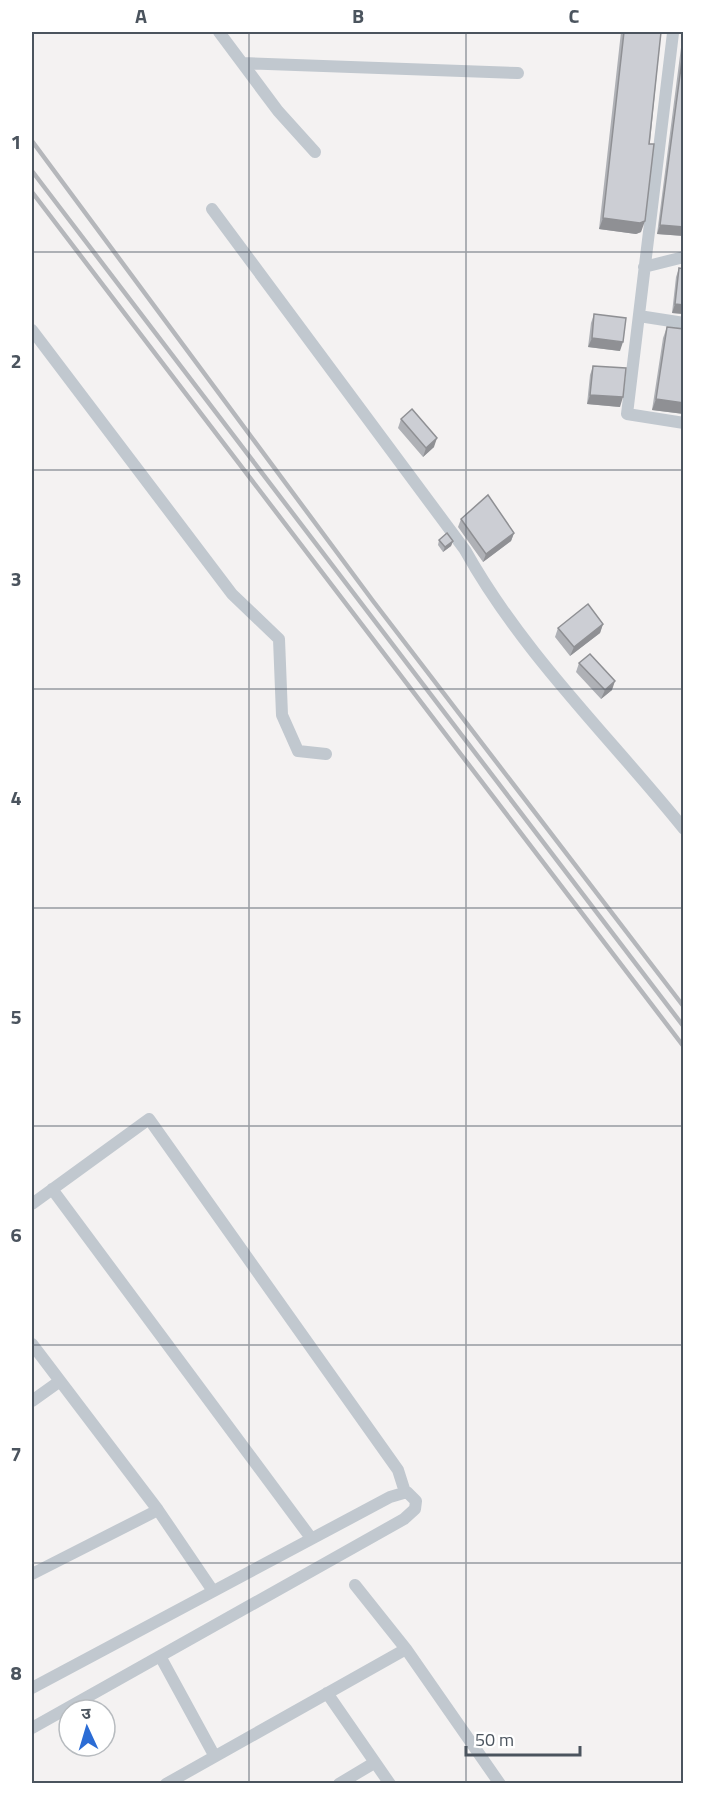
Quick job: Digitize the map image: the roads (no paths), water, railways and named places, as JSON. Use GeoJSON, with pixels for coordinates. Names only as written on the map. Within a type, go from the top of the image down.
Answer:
{"type":"FeatureCollection","features":[{"type":"Feature","properties":{"kind":"street"},"geometry":{"type":"LineString","coordinates":[[219,32],[278,111],[315,152]]}},
{"type":"Feature","properties":{"kind":"street"},"geometry":{"type":"LineString","coordinates":[[673,33],[627,414],[684,423]]}},
{"type":"Feature","properties":{"kind":"street"},"geometry":{"type":"LineString","coordinates":[[243,63],[518,73]]}},
{"type":"Feature","properties":{"kind":"street"},"geometry":{"type":"LineString","coordinates":[[212,209],[465,550],[495,598],[545,666],[639,773],[684,829]]}},
{"type":"Feature","properties":{"kind":"street"},"geometry":{"type":"LineString","coordinates":[[644,267],[684,257]]}},
{"type":"Feature","properties":{"kind":"street"},"geometry":{"type":"LineString","coordinates":[[639,316],[684,323]]}},
{"type":"Feature","properties":{"kind":"street"},"geometry":{"type":"LineString","coordinates":[[32,330],[232,594],[279,639],[282,715],[298,751],[326,754]]}},
{"type":"Feature","properties":{"kind":"street"},"geometry":{"type":"LineString","coordinates":[[32,1204],[149,1119],[399,1470],[405,1492]]}},
{"type":"Feature","properties":{"kind":"street"},"geometry":{"type":"LineString","coordinates":[[52,1189],[311,1538]]}},
{"type":"Feature","properties":{"kind":"street"},"geometry":{"type":"LineString","coordinates":[[32,1344],[158,1510],[213,1591]]}},
{"type":"Feature","properties":{"kind":"street"},"geometry":{"type":"LineString","coordinates":[[32,1401],[60,1381]]}},
{"type":"Feature","properties":{"kind":"street"},"geometry":{"type":"LineString","coordinates":[[32,1688],[390,1497],[405,1492],[413,1495],[416,1501],[415,1509],[404,1519],[32,1728]]}},
{"type":"Feature","properties":{"kind":"street"},"geometry":{"type":"LineString","coordinates":[[32,1574],[158,1510]]}},
{"type":"Feature","properties":{"kind":"street"},"geometry":{"type":"LineString","coordinates":[[355,1585],[406,1649],[500,1784]]}},
{"type":"Feature","properties":{"kind":"street"},"geometry":{"type":"LineString","coordinates":[[166,1784],[406,1649]]}},
{"type":"Feature","properties":{"kind":"street"},"geometry":{"type":"LineString","coordinates":[[160,1656],[214,1755]]}},
{"type":"Feature","properties":{"kind":"street"},"geometry":{"type":"LineString","coordinates":[[327,1693],[390,1784]]}},
{"type":"Feature","properties":{"kind":"street"},"geometry":{"type":"LineString","coordinates":[[339,1784],[374,1763]]}},
{"type":"Feature","properties":{"kind":"railway"},"geometry":{"type":"LineString","coordinates":[[32,141],[373,601],[684,1007]]}},
{"type":"Feature","properties":{"kind":"railway"},"geometry":{"type":"LineString","coordinates":[[32,171],[684,1027]]}},
{"type":"Feature","properties":{"kind":"railway"},"geometry":{"type":"LineString","coordinates":[[32,192],[684,1047]]}}]}
